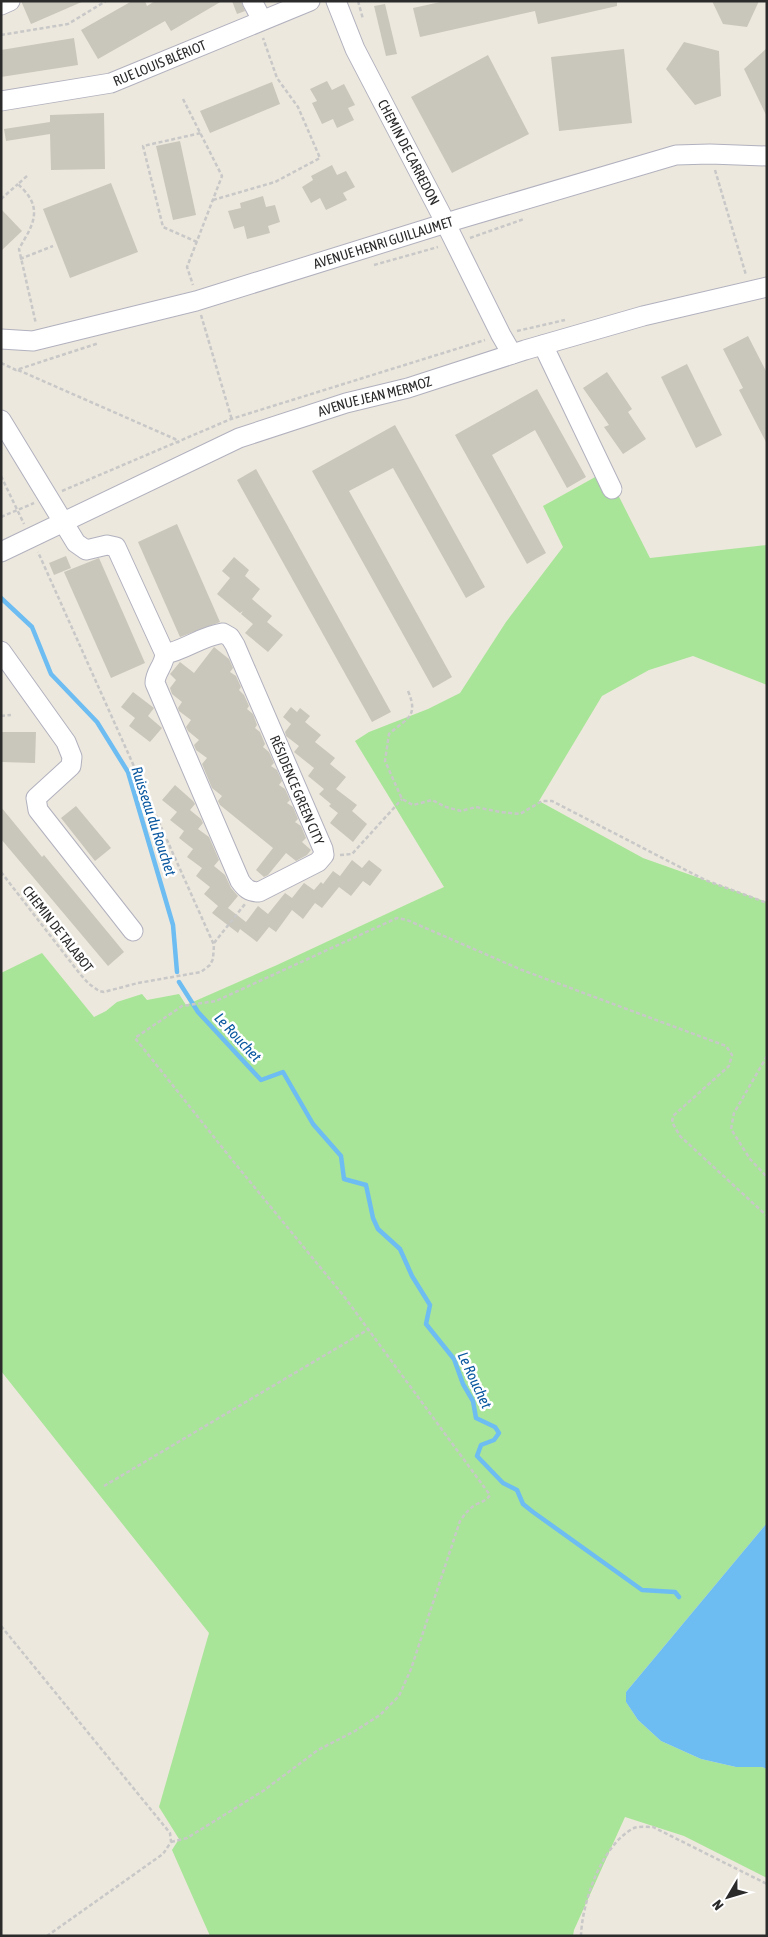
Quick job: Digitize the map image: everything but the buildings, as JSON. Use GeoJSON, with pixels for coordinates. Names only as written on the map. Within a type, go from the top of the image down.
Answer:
{"type":"FeatureCollection","features":[{"type":"Feature","properties":{"kind":"street"},"geometry":{"type":"LineString","coordinates":[[1,5],[10,1]]}},
{"type":"Feature","properties":{"kind":"street"},"geometry":{"type":"LineString","coordinates":[[252,1],[262,28]]}},
{"type":"Feature","properties":{"kind":"street","name":"RUE LOUIS BLÉRIOT"},"geometry":{"type":"LineString","coordinates":[[1,101],[111,83],[262,28],[310,1]]}},
{"type":"Feature","properties":{"kind":"street","name":"CHEMIN DE CARREDON"},"geometry":{"type":"LineString","coordinates":[[336,1],[355,49],[512,354]]}},
{"type":"Feature","properties":{"kind":"street","name":"AVENUE HENRI GUILLAUMET"},"geometry":{"type":"LineString","coordinates":[[1,339],[33,341],[445,224],[676,155],[767,156]]}},
{"type":"Feature","properties":{"kind":"street","name":"AVENUE JEAN MERMOZ"},"geometry":{"type":"LineString","coordinates":[[1,552],[239,438],[346,403],[408,388],[512,354],[643,316],[758,288]]}},
{"type":"Feature","properties":{"kind":"street"},"geometry":{"type":"LineString","coordinates":[[543,345],[612,489]]}},
{"type":"Feature","properties":{"kind":"street"},"geometry":{"type":"LineString","coordinates":[[1,420],[76,544],[86,550],[107,545],[116,547],[165,654],[164,662],[155,676],[155,683],[240,881],[245,888],[252,892]]}},
{"type":"Feature","properties":{"kind":"street","name":"RÉSIDENCE GREEN CITY"},"geometry":{"type":"LineString","coordinates":[[165,654],[176,652],[213,634],[222,633],[230,637],[323,849],[324,855],[318,862],[259,892],[252,892]]}},
{"type":"Feature","properties":{"kind":"street"},"geometry":{"type":"LineString","coordinates":[[1,650],[66,742],[72,757],[71,766],[36,798],[38,810],[132,931]]}},
{"type":"Feature","properties":{"kind":"path"},"geometry":{"type":"LineString","coordinates":[[1,35],[68,24],[106,1]]}},
{"type":"Feature","properties":{"kind":"path"},"geometry":{"type":"LineString","coordinates":[[213,200],[274,182],[320,158],[298,107],[277,78],[262,28]]}},
{"type":"Feature","properties":{"kind":"path"},"geometry":{"type":"LineString","coordinates":[[183,99],[222,176],[187,266],[231,419],[239,438]]}},
{"type":"Feature","properties":{"kind":"path"},"geometry":{"type":"LineString","coordinates":[[197,242],[163,227],[143,146],[201,133]]}},
{"type":"Feature","properties":{"kind":"path"},"geometry":{"type":"LineString","coordinates":[[724,169],[715,168],[758,288]]}},
{"type":"Feature","properties":{"kind":"path"},"geometry":{"type":"LineString","coordinates":[[1,199],[26,176]]}},
{"type":"Feature","properties":{"kind":"path"},"geometry":{"type":"LineString","coordinates":[[18,184],[31,200],[34,213],[33,226],[19,249],[38,330]]}},
{"type":"Feature","properties":{"kind":"path"},"geometry":{"type":"LineString","coordinates":[[455,243],[532,216]]}},
{"type":"Feature","properties":{"kind":"path"},"geometry":{"type":"LineString","coordinates":[[20,259],[53,246]]}},
{"type":"Feature","properties":{"kind":"path"},"geometry":{"type":"LineString","coordinates":[[16,370],[176,439],[190,460]]}},
{"type":"Feature","properties":{"kind":"path"},"geometry":{"type":"LineString","coordinates":[[1,476],[31,538],[213,944],[248,900],[252,892]]}},
{"type":"Feature","properties":{"kind":"path"},"geometry":{"type":"LineString","coordinates":[[1,517],[47,498]]}},
{"type":"Feature","properties":{"kind":"path"},"geometry":{"type":"LineString","coordinates":[[408,691],[414,705],[411,715],[388,734],[385,761],[402,799],[413,805],[432,800],[446,807],[461,811],[476,807],[520,814],[542,801],[552,801],[705,880],[767,903]]}},
{"type":"Feature","properties":{"kind":"path"},"geometry":{"type":"LineString","coordinates":[[1,716],[11,715]]}},
{"type":"Feature","properties":{"kind":"path"},"geometry":{"type":"LineString","coordinates":[[324,855],[352,854],[402,799]]}},
{"type":"Feature","properties":{"kind":"path","name":"CHEMIN DE TALABOT"},"geometry":{"type":"LineString","coordinates":[[1,872],[80,974],[99,991],[104,992],[201,972],[210,965],[213,959],[213,944]]}},
{"type":"Feature","properties":{"kind":"path"},"geometry":{"type":"LineString","coordinates":[[171,1842],[186,1838],[263,1792],[318,1750],[355,1731],[380,1715],[399,1696],[412,1669],[460,1521],[468,1510],[486,1501],[490,1495],[344,1295],[233,1162],[135,1038],[182,1006],[216,1001],[397,918],[407,920],[522,970],[726,1046],[732,1055],[729,1066],[673,1116],[672,1122],[680,1136],[767,1216]]}},
{"type":"Feature","properties":{"kind":"path"},"geometry":{"type":"LineString","coordinates":[[767,1056],[734,1113],[731,1129],[750,1159],[767,1177]]}},
{"type":"Feature","properties":{"kind":"path"},"geometry":{"type":"LineString","coordinates":[[104,1486],[369,1329]]}},
{"type":"Feature","properties":{"kind":"path"},"geometry":{"type":"LineString","coordinates":[[1,1626],[170,1833],[171,1842],[163,1854],[48,1936]]}},
{"type":"Feature","properties":{"kind":"path"},"geometry":{"type":"LineString","coordinates":[[581,1936],[581,1923],[598,1869],[618,1838],[636,1827],[653,1827],[767,1884]]}},
{"type":"Feature","properties":{"kind":"green space"},"geometry":{"type":"Polygon","coordinates":[[[606,471],[650,558],[767,545],[767,685],[693,656],[649,670],[602,696],[539,801],[643,858],[767,902],[767,1523],[626,1692],[626,1702],[638,1720],[661,1741],[701,1759],[736,1767],[762,1767],[767,1769],[767,1878],[684,1836],[625,1817],[573,1936],[210,1936],[172,1850],[179,1839],[159,1807],[209,1633],[1,1371],[1,973],[42,953],[94,1017],[106,1011],[117,1002],[142,994],[147,1000],[179,994],[186,1005],[444,887],[355,741],[369,732],[428,709],[460,693],[506,622],[563,547],[543,506],[606,471]]]}},
{"type":"Feature","properties":{"kind":"water"},"geometry":{"type":"Polygon","coordinates":[[[767,1523],[767,1769],[762,1767],[736,1767],[701,1759],[661,1741],[638,1720],[626,1702],[626,1692],[767,1523]]]}},
{"type":"Feature","properties":{"kind":"waterway","name":"Ruisseau du Rouchet"},"geometry":{"type":"LineString","coordinates":[[1,598],[32,627],[51,674],[97,722],[128,772],[173,925],[177,972]]}},
{"type":"Feature","properties":{"kind":"waterway","name":"Le Rouchet"},"geometry":{"type":"LineString","coordinates":[[179,982],[198,1012],[261,1080],[283,1072],[313,1124],[341,1156],[344,1179],[366,1185],[373,1218],[378,1229],[400,1249],[412,1276],[430,1305],[426,1324],[454,1359],[463,1384],[473,1401],[476,1418],[495,1427],[499,1433],[494,1440],[481,1445],[477,1456],[503,1483],[517,1490],[523,1504],[642,1590],[675,1592],[679,1597]]}}]}
